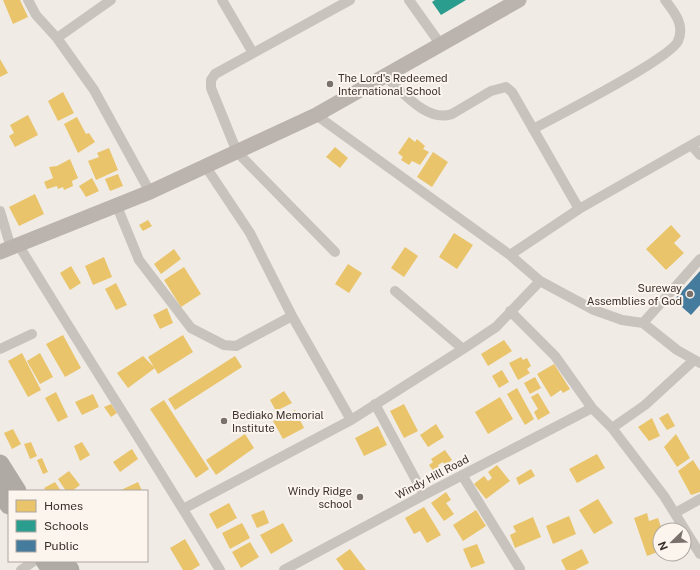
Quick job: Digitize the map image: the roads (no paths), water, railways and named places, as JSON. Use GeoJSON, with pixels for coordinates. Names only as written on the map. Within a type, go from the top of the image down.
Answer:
{"type":"FeatureCollection","features":[{"type":"Feature","properties":{"kind":"highway"},"geometry":{"type":"LineString","coordinates":[[0,464],[16,490]]}},
{"type":"Feature","properties":{"kind":"highway"},"geometry":{"type":"LineString","coordinates":[[0,491],[8,503]]}},
{"type":"Feature","properties":{"kind":"street"},"geometry":{"type":"LineString","coordinates":[[28,0],[36,15],[57,38],[94,90],[150,192]]}},
{"type":"Feature","properties":{"kind":"street"},"geometry":{"type":"LineString","coordinates":[[57,38],[111,0]]}},
{"type":"Feature","properties":{"kind":"street"},"geometry":{"type":"LineString","coordinates":[[222,0],[253,53]]}},
{"type":"Feature","properties":{"kind":"street"},"geometry":{"type":"LineString","coordinates":[[335,252],[237,152],[211,88],[211,80],[215,74],[350,0]]}},
{"type":"Feature","properties":{"kind":"street"},"geometry":{"type":"LineString","coordinates":[[409,0],[441,45]]}},
{"type":"Feature","properties":{"kind":"street"},"geometry":{"type":"LineString","coordinates":[[10,248],[116,204],[150,192],[316,115],[386,77],[519,0]]}},
{"type":"Feature","properties":{"kind":"street"},"geometry":{"type":"LineString","coordinates":[[533,129],[645,68],[678,43],[681,31],[679,18],[666,0]]}},
{"type":"Feature","properties":{"kind":"street"},"geometry":{"type":"LineString","coordinates":[[386,77],[426,111],[438,116],[452,114],[492,91],[506,87],[512,92],[579,209]]}},
{"type":"Feature","properties":{"kind":"street"},"geometry":{"type":"LineString","coordinates":[[316,115],[510,255],[540,281],[594,310],[622,320],[643,323],[696,362],[662,388],[645,405],[612,428]]}},
{"type":"Feature","properties":{"kind":"street"},"geometry":{"type":"LineString","coordinates":[[510,255],[579,209],[696,143],[700,155]]}},
{"type":"Feature","properties":{"kind":"street"},"geometry":{"type":"LineString","coordinates":[[206,167],[250,233],[292,316],[351,420]]}},
{"type":"Feature","properties":{"kind":"street"},"geometry":{"type":"LineString","coordinates":[[116,204],[139,260],[192,328],[224,345],[236,346],[292,316]]}},
{"type":"Feature","properties":{"kind":"street"},"geometry":{"type":"LineString","coordinates":[[0,211],[10,248],[94,370],[220,570]]}},
{"type":"Feature","properties":{"kind":"street"},"geometry":{"type":"LineString","coordinates":[[643,323],[700,259]]}},
{"type":"Feature","properties":{"kind":"street"},"geometry":{"type":"LineString","coordinates":[[183,510],[351,420],[463,349],[496,327],[540,281]]}},
{"type":"Feature","properties":{"kind":"street"},"geometry":{"type":"LineString","coordinates":[[395,291],[463,349]]}},
{"type":"Feature","properties":{"kind":"street"},"geometry":{"type":"LineString","coordinates":[[510,311],[555,356],[592,408],[612,428],[675,513],[700,554]]}},
{"type":"Feature","properties":{"kind":"street"},"geometry":{"type":"LineString","coordinates":[[0,349],[32,334]]}},
{"type":"Feature","properties":{"kind":"street"},"geometry":{"type":"LineString","coordinates":[[375,404],[424,495]]}},
{"type":"Feature","properties":{"kind":"street","name":"Windy Hill Road"},"geometry":{"type":"LineString","coordinates":[[284,570],[462,475],[592,408]]}},
{"type":"Feature","properties":{"kind":"street"},"geometry":{"type":"LineString","coordinates":[[462,475],[520,569]]}},
{"type":"Feature","properties":{"kind":"street"},"geometry":{"type":"LineString","coordinates":[[675,513],[700,499]]}},
{"type":"Feature","properties":{"kind":"street"},"geometry":{"type":"LineString","coordinates":[[21,570],[33,562]]}},
{"type":"Feature","properties":{"kind":"place","name":"The Lord's Redeemed International School"},"geometry":{"type":"Point","coordinates":[330,84]}},
{"type":"Feature","properties":{"kind":"place","name":"Sureway Assemblies of God"},"geometry":{"type":"Point","coordinates":[690,294]}},
{"type":"Feature","properties":{"kind":"place","name":"Bediako Memorial Institute"},"geometry":{"type":"Point","coordinates":[224,421]}},
{"type":"Feature","properties":{"kind":"place","name":"Windy Ridge school"},"geometry":{"type":"Point","coordinates":[360,497]}}]}
